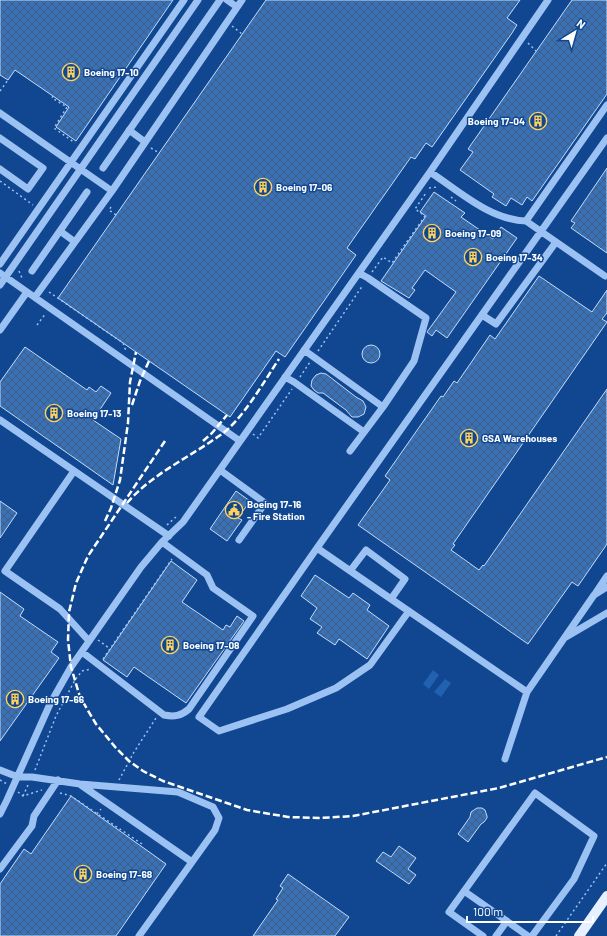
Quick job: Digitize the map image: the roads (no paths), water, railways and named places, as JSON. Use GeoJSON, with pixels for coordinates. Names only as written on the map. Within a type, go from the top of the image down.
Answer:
{"type":"FeatureCollection","features":[{"type":"Feature","properties":{"kind":"main road"},"geometry":{"type":"LineString","coordinates":[[579,936],[607,896]]}},
{"type":"Feature","properties":{"kind":"lane"},"geometry":{"type":"LineString","coordinates":[[0,264],[184,0]]}},
{"type":"Feature","properties":{"kind":"lane"},"geometry":{"type":"LineString","coordinates":[[0,285],[3,275],[80,169],[198,0]]}},
{"type":"Feature","properties":{"kind":"lane"},"geometry":{"type":"LineString","coordinates":[[103,168],[220,0]]}},
{"type":"Feature","properties":{"kind":"lane"},"geometry":{"type":"LineString","coordinates":[[227,0],[237,8]]}},
{"type":"Feature","properties":{"kind":"lane"},"geometry":{"type":"LineString","coordinates":[[35,297],[110,193],[242,0]]}},
{"type":"Feature","properties":{"kind":"lane"},"geometry":{"type":"LineString","coordinates":[[0,814],[8,800],[50,704],[89,641],[141,567],[162,542],[183,522],[430,172],[548,0]]}},
{"type":"Feature","properties":{"kind":"lane"},"geometry":{"type":"LineString","coordinates":[[124,86],[134,92]]}},
{"type":"Feature","properties":{"kind":"lane"},"geometry":{"type":"LineString","coordinates":[[526,221],[607,105]]}},
{"type":"Feature","properties":{"kind":"lane"},"geometry":{"type":"LineString","coordinates":[[0,113],[71,162],[110,193]]}},
{"type":"Feature","properties":{"kind":"lane"},"geometry":{"type":"LineString","coordinates":[[129,130],[145,142]]}},
{"type":"Feature","properties":{"kind":"lane"},"geometry":{"type":"LineString","coordinates":[[0,138],[43,168],[28,189],[0,170]]}},
{"type":"Feature","properties":{"kind":"lane"},"geometry":{"type":"LineString","coordinates":[[409,611],[370,664],[336,688],[287,709],[219,730],[199,717],[400,428],[542,232],[607,138]]}},
{"type":"Feature","properties":{"kind":"lane"},"geometry":{"type":"LineString","coordinates":[[430,172],[486,210],[516,220],[526,221],[605,276]]}},
{"type":"Feature","properties":{"kind":"lane"},"geometry":{"type":"LineString","coordinates":[[32,271],[87,192]]}},
{"type":"Feature","properties":{"kind":"lane"},"geometry":{"type":"LineString","coordinates":[[60,231],[75,242]]}},
{"type":"Feature","properties":{"kind":"lane"},"geometry":{"type":"LineString","coordinates":[[482,315],[496,324],[556,242]]}},
{"type":"Feature","properties":{"kind":"lane"},"geometry":{"type":"LineString","coordinates":[[350,451],[383,407],[414,361],[426,318],[359,273]]}},
{"type":"Feature","properties":{"kind":"lane"},"geometry":{"type":"LineString","coordinates":[[3,275],[240,441]]}},
{"type":"Feature","properties":{"kind":"lane"},"geometry":{"type":"LineString","coordinates":[[0,330],[27,292]]}},
{"type":"Feature","properties":{"kind":"lane"},"geometry":{"type":"LineString","coordinates":[[304,350],[383,407]]}},
{"type":"Feature","properties":{"kind":"lane"},"geometry":{"type":"LineString","coordinates":[[285,377],[364,432]]}},
{"type":"Feature","properties":{"kind":"lane"},"geometry":{"type":"LineString","coordinates":[[0,420],[169,536]]}},
{"type":"Feature","properties":{"kind":"lane"},"geometry":{"type":"LineString","coordinates":[[220,470],[265,503],[239,540]]}},
{"type":"Feature","properties":{"kind":"lane"},"geometry":{"type":"LineString","coordinates":[[74,471],[5,571],[60,610],[89,641]]}},
{"type":"Feature","properties":{"kind":"lane"},"geometry":{"type":"LineString","coordinates":[[82,652],[164,715],[177,716],[184,713],[188,709],[253,616],[213,588],[207,575],[162,542]]}},
{"type":"Feature","properties":{"kind":"lane"},"geometry":{"type":"LineString","coordinates":[[317,548],[527,692]]}},
{"type":"Feature","properties":{"kind":"lane"},"geometry":{"type":"LineString","coordinates":[[350,571],[366,550],[405,578],[391,599]]}},
{"type":"Feature","properties":{"kind":"lane"},"geometry":{"type":"LineString","coordinates":[[505,759],[527,692],[607,576]]}},
{"type":"Feature","properties":{"kind":"lane"},"geometry":{"type":"LineString","coordinates":[[594,595],[607,587]]}},
{"type":"Feature","properties":{"kind":"lane"},"geometry":{"type":"LineString","coordinates":[[564,639],[607,613]]}},
{"type":"Feature","properties":{"kind":"lane"},"geometry":{"type":"LineString","coordinates":[[0,770],[18,777],[32,777],[80,784],[178,792],[213,807],[219,818],[215,830],[139,936]]}},
{"type":"Feature","properties":{"kind":"lane"},"geometry":{"type":"LineString","coordinates":[[0,869],[32,826],[34,816],[58,780]]}},
{"type":"Feature","properties":{"kind":"lane"},"geometry":{"type":"LineString","coordinates":[[80,784],[192,862]]}},
{"type":"Feature","properties":{"kind":"lane"},"geometry":{"type":"LineString","coordinates":[[483,936],[450,912],[535,793],[594,836],[574,879],[532,936]]}},
{"type":"Feature","properties":{"kind":"lane"},"geometry":{"type":"LineString","coordinates":[[0,796],[8,800]]}},
{"type":"Feature","properties":{"kind":"lane"},"geometry":{"type":"LineString","coordinates":[[464,891],[528,936]]}},
{"type":"Feature","properties":{"kind":"lane"},"geometry":{"type":"LineString","coordinates":[[496,936],[507,921]]}},
{"type":"Feature","properties":{"kind":"railway"},"geometry":{"type":"LineString","coordinates":[[105,521],[120,480],[128,423],[130,382],[136,352]]}},
{"type":"Feature","properties":{"kind":"railway"},"geometry":{"type":"LineString","coordinates":[[127,503],[148,483],[228,429],[252,401],[279,359]]}},
{"type":"Feature","properties":{"kind":"railway"},"geometry":{"type":"LineString","coordinates":[[132,405],[149,361]]}},
{"type":"Feature","properties":{"kind":"railway"},"geometry":{"type":"LineString","coordinates":[[203,441],[227,415]]}},
{"type":"Feature","properties":{"kind":"railway"},"geometry":{"type":"LineString","coordinates":[[165,441],[88,556],[76,583],[69,612],[68,640],[71,667],[80,697],[96,724],[129,761],[143,771],[163,781],[247,810],[288,817],[320,818],[353,816],[499,788],[607,757]]}},
{"type":"Feature","properties":{"kind":"place","name":"Boeing 17-10"},"geometry":{"type":"Point","coordinates":[71,72]}},
{"type":"Feature","properties":{"kind":"place","name":"Boeing 17-04"},"geometry":{"type":"Point","coordinates":[538,121]}},
{"type":"Feature","properties":{"kind":"place","name":"Boeing 17-06"},"geometry":{"type":"Point","coordinates":[263,187]}},
{"type":"Feature","properties":{"kind":"place","name":"Boeing 17-09"},"geometry":{"type":"Point","coordinates":[432,233]}},
{"type":"Feature","properties":{"kind":"place","name":"Boeing 17-34"},"geometry":{"type":"Point","coordinates":[473,257]}},
{"type":"Feature","properties":{"kind":"place","name":"Boeing 17-13"},"geometry":{"type":"Point","coordinates":[54,413]}},
{"type":"Feature","properties":{"kind":"place","name":"GSA Warehouses"},"geometry":{"type":"Point","coordinates":[469,438]}},
{"type":"Feature","properties":{"kind":"place","name":"Boeing 17-16 - Fire Station"},"geometry":{"type":"Point","coordinates":[234,510]}},
{"type":"Feature","properties":{"kind":"place","name":"Boeing 17-08"},"geometry":{"type":"Point","coordinates":[170,645]}},
{"type":"Feature","properties":{"kind":"place","name":"Boeing 17-66"},"geometry":{"type":"Point","coordinates":[15,699]}},
{"type":"Feature","properties":{"kind":"place","name":"Boeing 17-68"},"geometry":{"type":"Point","coordinates":[83,874]}}]}
